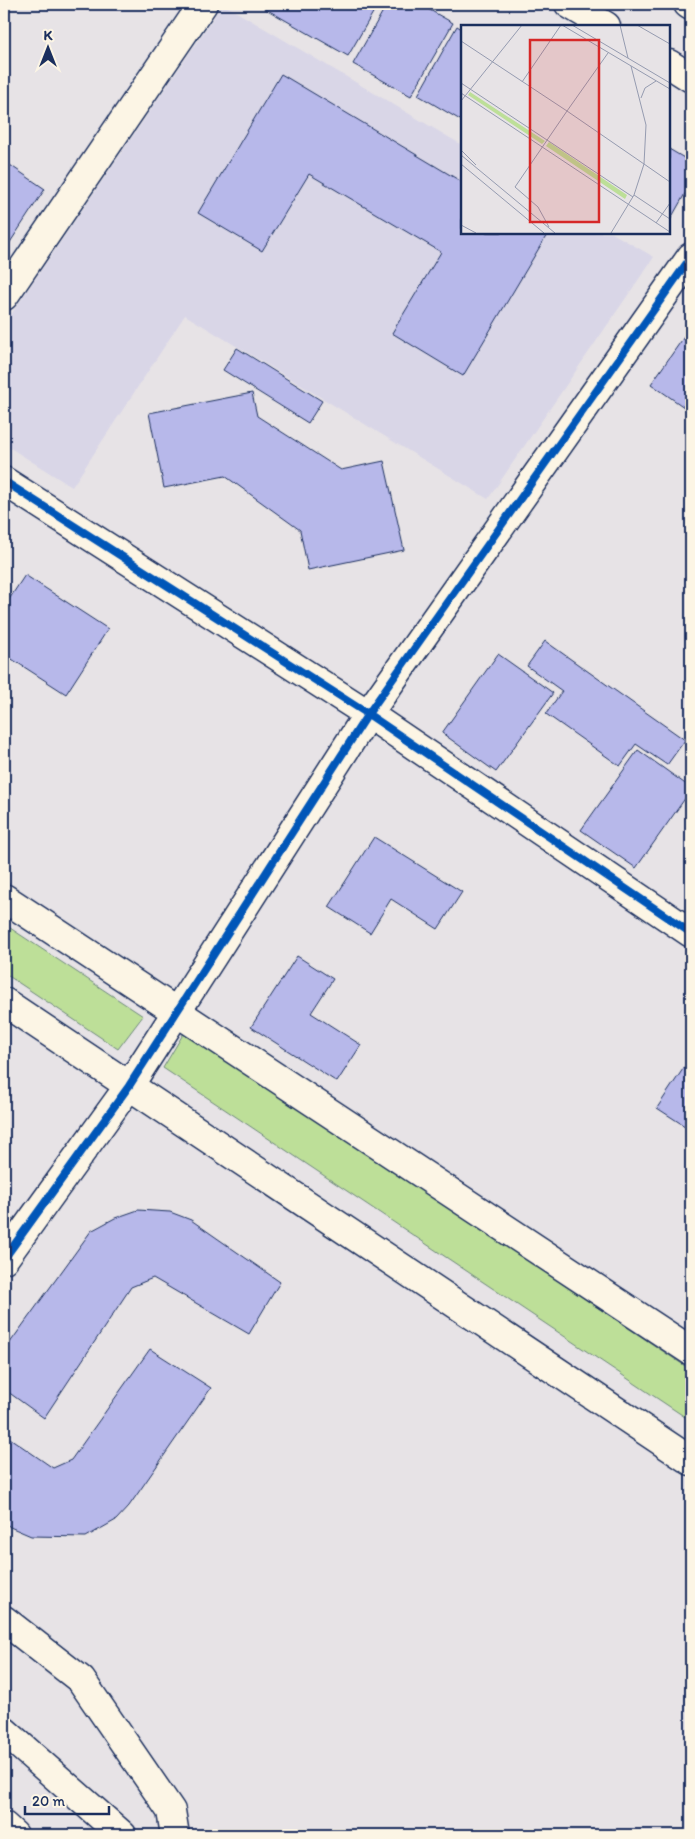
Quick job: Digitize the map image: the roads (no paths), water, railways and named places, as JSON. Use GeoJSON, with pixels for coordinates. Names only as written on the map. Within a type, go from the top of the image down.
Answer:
{"type":"FeatureCollection","features":[{"type":"Feature","properties":{"kind":"main road"},"geometry":{"type":"LineString","coordinates":[[4,296],[203,4]]}},
{"type":"Feature","properties":{"kind":"main road"},"geometry":{"type":"LineString","coordinates":[[569,4],[604,25]]}},
{"type":"Feature","properties":{"kind":"main road"},"geometry":{"type":"LineString","coordinates":[[670,65],[691,78]]}},
{"type":"Feature","properties":{"kind":"main road"},"geometry":{"type":"LineString","coordinates":[[4,1259],[129,1086],[368,714],[691,257]]}},
{"type":"Feature","properties":{"kind":"main road"},"geometry":{"type":"LineString","coordinates":[[4,481],[368,714],[691,933]]}},
{"type":"Feature","properties":{"kind":"main road"},"geometry":{"type":"LineString","coordinates":[[4,898],[691,1351]]}},
{"type":"Feature","properties":{"kind":"main road"},"geometry":{"type":"LineString","coordinates":[[4,1002],[691,1461]]}},
{"type":"Feature","properties":{"kind":"main road"},"geometry":{"type":"LineString","coordinates":[[4,1620],[81,1680],[171,1811],[175,1835]]}},
{"type":"Feature","properties":{"kind":"main road"},"geometry":{"type":"LineString","coordinates":[[4,1731],[122,1835]]}},
{"type":"Feature","properties":{"kind":"main road"},"geometry":{"type":"LineString","coordinates":[[4,1826],[14,1835]]}}]}
